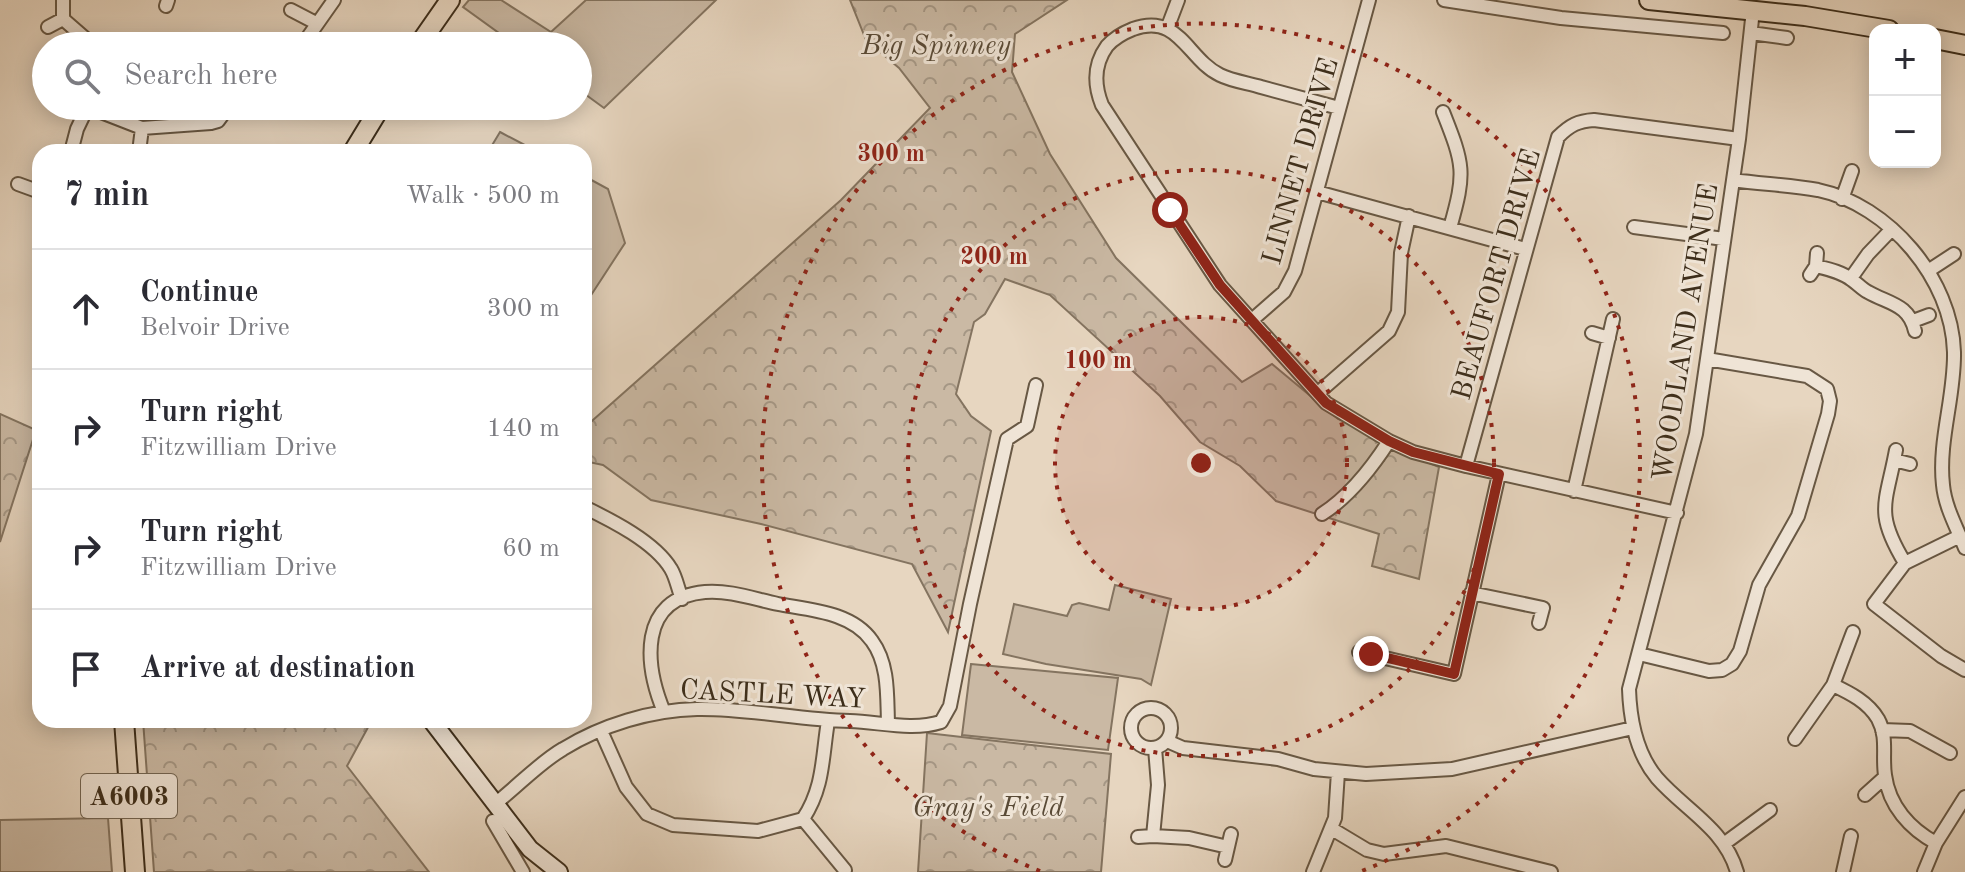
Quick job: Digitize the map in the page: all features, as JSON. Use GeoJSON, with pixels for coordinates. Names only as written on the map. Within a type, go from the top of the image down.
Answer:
{"type":"FeatureCollection","features":[{"type":"Feature","properties":{"kind":"main road"},"geometry":{"type":"LineString","coordinates":[[428,32],[450,0]]}},
{"type":"Feature","properties":{"kind":"main road"},"geometry":{"type":"LineString","coordinates":[[1649,0],[1753,10],[1869,26]]}},
{"type":"Feature","properties":{"kind":"main road"},"geometry":{"type":"LineString","coordinates":[[1941,40],[1965,45]]}},
{"type":"Feature","properties":{"kind":"main road"},"geometry":{"type":"LineString","coordinates":[[358,144],[372,120]]}},
{"type":"Feature","properties":{"kind":"main road","name":"A6003"},"geometry":{"type":"LineString","coordinates":[[125,728],[135,872]]}},
{"type":"Feature","properties":{"kind":"street"},"geometry":{"type":"LineString","coordinates":[[63,0],[63,19],[78,32]]}},
{"type":"Feature","properties":{"kind":"street"},"geometry":{"type":"LineString","coordinates":[[311,32],[334,0]]}},
{"type":"Feature","properties":{"kind":"street"},"geometry":{"type":"LineString","coordinates":[[1167,29],[1178,0]]}},
{"type":"Feature","properties":{"kind":"street","name":"LINNET DRIVE"},"geometry":{"type":"LineString","coordinates":[[1252,320],[1276,301],[1291,282],[1369,0]]}},
{"type":"Feature","properties":{"kind":"street"},"geometry":{"type":"LineString","coordinates":[[1444,0],[1561,18],[1723,33]]}},
{"type":"Feature","properties":{"kind":"street"},"geometry":{"type":"LineString","coordinates":[[291,10],[316,23]]}},
{"type":"Feature","properties":{"kind":"street","name":"WOODLAND AVENUE"},"geometry":{"type":"LineString","coordinates":[[1725,843],[1657,778],[1647,763],[1633,728],[1629,689],[1696,434],[1739,139],[1753,10]]}},
{"type":"Feature","properties":{"kind":"street"},"geometry":{"type":"LineString","coordinates":[[48,27],[63,19]]}},
{"type":"Feature","properties":{"kind":"street"},"geometry":{"type":"LineString","coordinates":[[1339,108],[1220,75],[1210,69],[1177,34],[1167,29],[1147,26],[1116,38],[1101,56],[1097,67],[1097,92],[1102,105],[1200,256],[1220,285],[1326,403],[1413,452],[1677,513]]}},
{"type":"Feature","properties":{"kind":"street"},"geometry":{"type":"LineString","coordinates":[[1751,33],[1787,38]]}},
{"type":"Feature","properties":{"kind":"street"},"geometry":{"type":"LineString","coordinates":[[1443,112],[1459,154],[1462,173],[1450,228]]}},
{"type":"Feature","properties":{"kind":"street"},"geometry":{"type":"LineString","coordinates":[[73,144],[81,120]]}},
{"type":"Feature","properties":{"kind":"street"},"geometry":{"type":"LineString","coordinates":[[122,120],[142,128],[219,120]]}},
{"type":"Feature","properties":{"kind":"street","name":"BEAUFORT DRIVE"},"geometry":{"type":"LineString","coordinates":[[1466,466],[1558,137],[1568,126],[1594,120],[1739,139]]}},
{"type":"Feature","properties":{"kind":"street"},"geometry":{"type":"LineString","coordinates":[[140,144],[142,128]]}},
{"type":"Feature","properties":{"kind":"street"},"geometry":{"type":"LineString","coordinates":[[1842,199],[1852,171]]}},
{"type":"Feature","properties":{"kind":"street"},"geometry":{"type":"LineString","coordinates":[[1733,180],[1819,191],[1867,211],[1909,247],[1928,271],[1939,291],[1951,326],[1954,351],[1942,463],[1943,487],[1962,542],[1905,563],[1866,617]]}},
{"type":"Feature","properties":{"kind":"street"},"geometry":{"type":"LineString","coordinates":[[18,184],[32,189]]}},
{"type":"Feature","properties":{"kind":"street"},"geometry":{"type":"LineString","coordinates":[[1317,192],[1525,249]]}},
{"type":"Feature","properties":{"kind":"street"},"geometry":{"type":"LineString","coordinates":[[1318,393],[1389,331],[1398,312],[1401,253],[1409,216]]}},
{"type":"Feature","properties":{"kind":"street"},"geometry":{"type":"LineString","coordinates":[[1634,227],[1724,239]]}},
{"type":"Feature","properties":{"kind":"street"},"geometry":{"type":"LineString","coordinates":[[1851,278],[1891,230]]}},
{"type":"Feature","properties":{"kind":"street"},"geometry":{"type":"LineString","coordinates":[[1928,271],[1954,254]]}},
{"type":"Feature","properties":{"kind":"street"},"geometry":{"type":"LineString","coordinates":[[1814,264],[1851,278],[1864,290],[1903,308],[1914,326],[1929,315]]}},
{"type":"Feature","properties":{"kind":"street"},"geometry":{"type":"LineString","coordinates":[[1574,491],[1613,319]]}},
{"type":"Feature","properties":{"kind":"street"},"geometry":{"type":"LineString","coordinates":[[1592,333],[1609,338]]}},
{"type":"Feature","properties":{"kind":"street"},"geometry":{"type":"LineString","coordinates":[[1639,654],[1709,671],[1722,670],[1732,664],[1740,651],[1767,568],[1798,516],[1828,414],[1830,401],[1827,389],[1807,376],[1707,359]]}},
{"type":"Feature","properties":{"kind":"street","name":"CASTLE WAY"},"geometry":{"type":"LineString","coordinates":[[496,803],[562,749],[638,717],[664,712],[699,709],[828,721],[929,726],[941,722],[950,706],[1007,439],[1027,426],[1036,385]]}},
{"type":"Feature","properties":{"kind":"street"},"geometry":{"type":"LineString","coordinates":[[1951,391],[1965,393]]}},
{"type":"Feature","properties":{"kind":"street"},"geometry":{"type":"LineString","coordinates":[[1322,514],[1340,503],[1374,464],[1389,441]]}},
{"type":"Feature","properties":{"kind":"street"},"geometry":{"type":"LineString","coordinates":[[1905,563],[1889,537],[1885,520],[1888,481],[1895,455],[1910,464]]}},
{"type":"Feature","properties":{"kind":"street"},"geometry":{"type":"LineString","coordinates":[[1454,674],[1499,474]]}},
{"type":"Feature","properties":{"kind":"street"},"geometry":{"type":"LineString","coordinates":[[592,511],[637,536],[656,553],[671,568],[682,599]]}},
{"type":"Feature","properties":{"kind":"street"},"geometry":{"type":"LineString","coordinates":[[664,712],[656,692],[649,653],[652,629],[664,613],[682,599],[705,592],[727,592],[832,615],[857,624],[882,657],[887,685],[888,723]]}},
{"type":"Feature","properties":{"kind":"street"},"geometry":{"type":"LineString","coordinates":[[1471,593],[1543,608]]}},
{"type":"Feature","properties":{"kind":"street"},"geometry":{"type":"LineString","coordinates":[[1539,623],[1546,594]]}},
{"type":"Feature","properties":{"kind":"street"},"geometry":{"type":"LineString","coordinates":[[1874,604],[1965,670]]}},
{"type":"Feature","properties":{"kind":"street"},"geometry":{"type":"LineString","coordinates":[[1795,739],[1833,685],[1853,632]]}},
{"type":"Feature","properties":{"kind":"street"},"geometry":{"type":"LineString","coordinates":[[1368,650],[1468,677]]}},
{"type":"Feature","properties":{"kind":"street"},"geometry":{"type":"LineString","coordinates":[[1833,685],[1867,705],[1882,730],[1885,777],[1901,817],[1918,833],[1936,843]]}},
{"type":"Feature","properties":{"kind":"street"},"geometry":{"type":"LineString","coordinates":[[1154,709],[1165,715],[1170,727],[1167,741],[1155,748],[1142,747],[1131,733],[1131,723],[1142,710],[1154,709]]}},
{"type":"Feature","properties":{"kind":"street"},"geometry":{"type":"LineString","coordinates":[[601,731],[626,787],[647,814],[673,825],[758,831],[803,819],[813,803],[821,778],[828,721]]}},
{"type":"Feature","properties":{"kind":"street"},"geometry":{"type":"LineString","coordinates":[[437,728],[530,849],[559,872]]}},
{"type":"Feature","properties":{"kind":"street"},"geometry":{"type":"LineString","coordinates":[[1167,741],[1183,748],[1278,759],[1314,769],[1366,774],[1452,769],[1633,728]]}},
{"type":"Feature","properties":{"kind":"street"},"geometry":{"type":"LineString","coordinates":[[1882,730],[1910,731],[1942,752]]}},
{"type":"Feature","properties":{"kind":"street"},"geometry":{"type":"LineString","coordinates":[[1153,836],[1158,785],[1155,748]]}},
{"type":"Feature","properties":{"kind":"street"},"geometry":{"type":"LineString","coordinates":[[1313,872],[1315,860],[1332,829],[1338,772]]}},
{"type":"Feature","properties":{"kind":"street"},"geometry":{"type":"LineString","coordinates":[[1865,795],[1885,777]]}},
{"type":"Feature","properties":{"kind":"street"},"geometry":{"type":"LineString","coordinates":[[1924,872],[1936,843],[1965,797]]}},
{"type":"Feature","properties":{"kind":"street"},"geometry":{"type":"LineString","coordinates":[[1737,872],[1725,843],[1770,810]]}},
{"type":"Feature","properties":{"kind":"street"},"geometry":{"type":"LineString","coordinates":[[803,819],[845,870]]}},
{"type":"Feature","properties":{"kind":"street"},"geometry":{"type":"LineString","coordinates":[[493,821],[519,867],[530,849]]}},
{"type":"Feature","properties":{"kind":"street"},"geometry":{"type":"LineString","coordinates":[[1332,829],[1367,850],[1384,854],[1446,846],[1551,872]]}},
{"type":"Feature","properties":{"kind":"street"},"geometry":{"type":"LineString","coordinates":[[1843,872],[1854,852],[1851,836]]}},
{"type":"Feature","properties":{"kind":"street"},"geometry":{"type":"LineString","coordinates":[[1138,837],[1189,838],[1228,847]]}},
{"type":"Feature","properties":{"kind":"green space"},"geometry":{"type":"Polygon","coordinates":[[[469,0],[501,0],[551,32],[498,32],[463,7],[469,0]]]}},
{"type":"Feature","properties":{"kind":"green space"},"geometry":{"type":"Polygon","coordinates":[[[586,0],[716,0],[604,108],[592,99],[592,32],[551,32],[586,0]]]}},
{"type":"Feature","properties":{"kind":"green space","name":"Big Spinney"},"geometry":{"type":"Polygon","coordinates":[[[850,0],[1067,0],[1015,34],[1012,72],[1050,154],[1116,258],[1242,382],[1272,364],[1338,419],[1389,441],[1393,448],[1439,467],[1419,579],[1372,566],[1379,534],[1276,501],[1240,466],[1200,442],[1160,396],[1050,295],[1005,279],[985,314],[974,322],[956,394],[971,416],[991,431],[948,632],[912,564],[761,524],[651,500],[603,465],[592,463],[592,421],[841,200],[930,108],[899,68],[866,40],[850,0]]]}},
{"type":"Feature","properties":{"kind":"green space"},"geometry":{"type":"Polygon","coordinates":[[[500,132],[523,144],[493,144],[500,132]]]}},
{"type":"Feature","properties":{"kind":"green space"},"geometry":{"type":"Polygon","coordinates":[[[592,180],[608,189],[625,243],[592,294],[592,180]]]}},
{"type":"Feature","properties":{"kind":"green space"},"geometry":{"type":"Polygon","coordinates":[[[0,414],[32,428],[32,442],[0,542],[0,414]]]}},
{"type":"Feature","properties":{"kind":"green space"},"geometry":{"type":"Polygon","coordinates":[[[1115,585],[1171,599],[1151,685],[1141,679],[1003,654],[1014,604],[1067,616],[1072,605],[1079,603],[1109,610],[1115,585]]]}},
{"type":"Feature","properties":{"kind":"green space"},"geometry":{"type":"Polygon","coordinates":[[[971,664],[1118,678],[1108,750],[962,735],[971,664]]]}},
{"type":"Feature","properties":{"kind":"green space"},"geometry":{"type":"Polygon","coordinates":[[[144,728],[368,728],[347,766],[429,872],[154,872],[144,728]]]}},
{"type":"Feature","properties":{"kind":"green space","name":"Gray's Field"},"geometry":{"type":"Polygon","coordinates":[[[927,733],[1111,754],[1101,872],[918,872],[927,733]]]}},
{"type":"Feature","properties":{"kind":"green space"},"geometry":{"type":"Polygon","coordinates":[[[108,818],[112,872],[0,872],[0,820],[108,818]]]}},
{"type":"Feature","properties":{"kind":"route"},"geometry":{"type":"LineString","coordinates":[[1170,210],[1220,285],[1326,403],[1413,452],[1499,474],[1454,674],[1371,654]]}}]}
